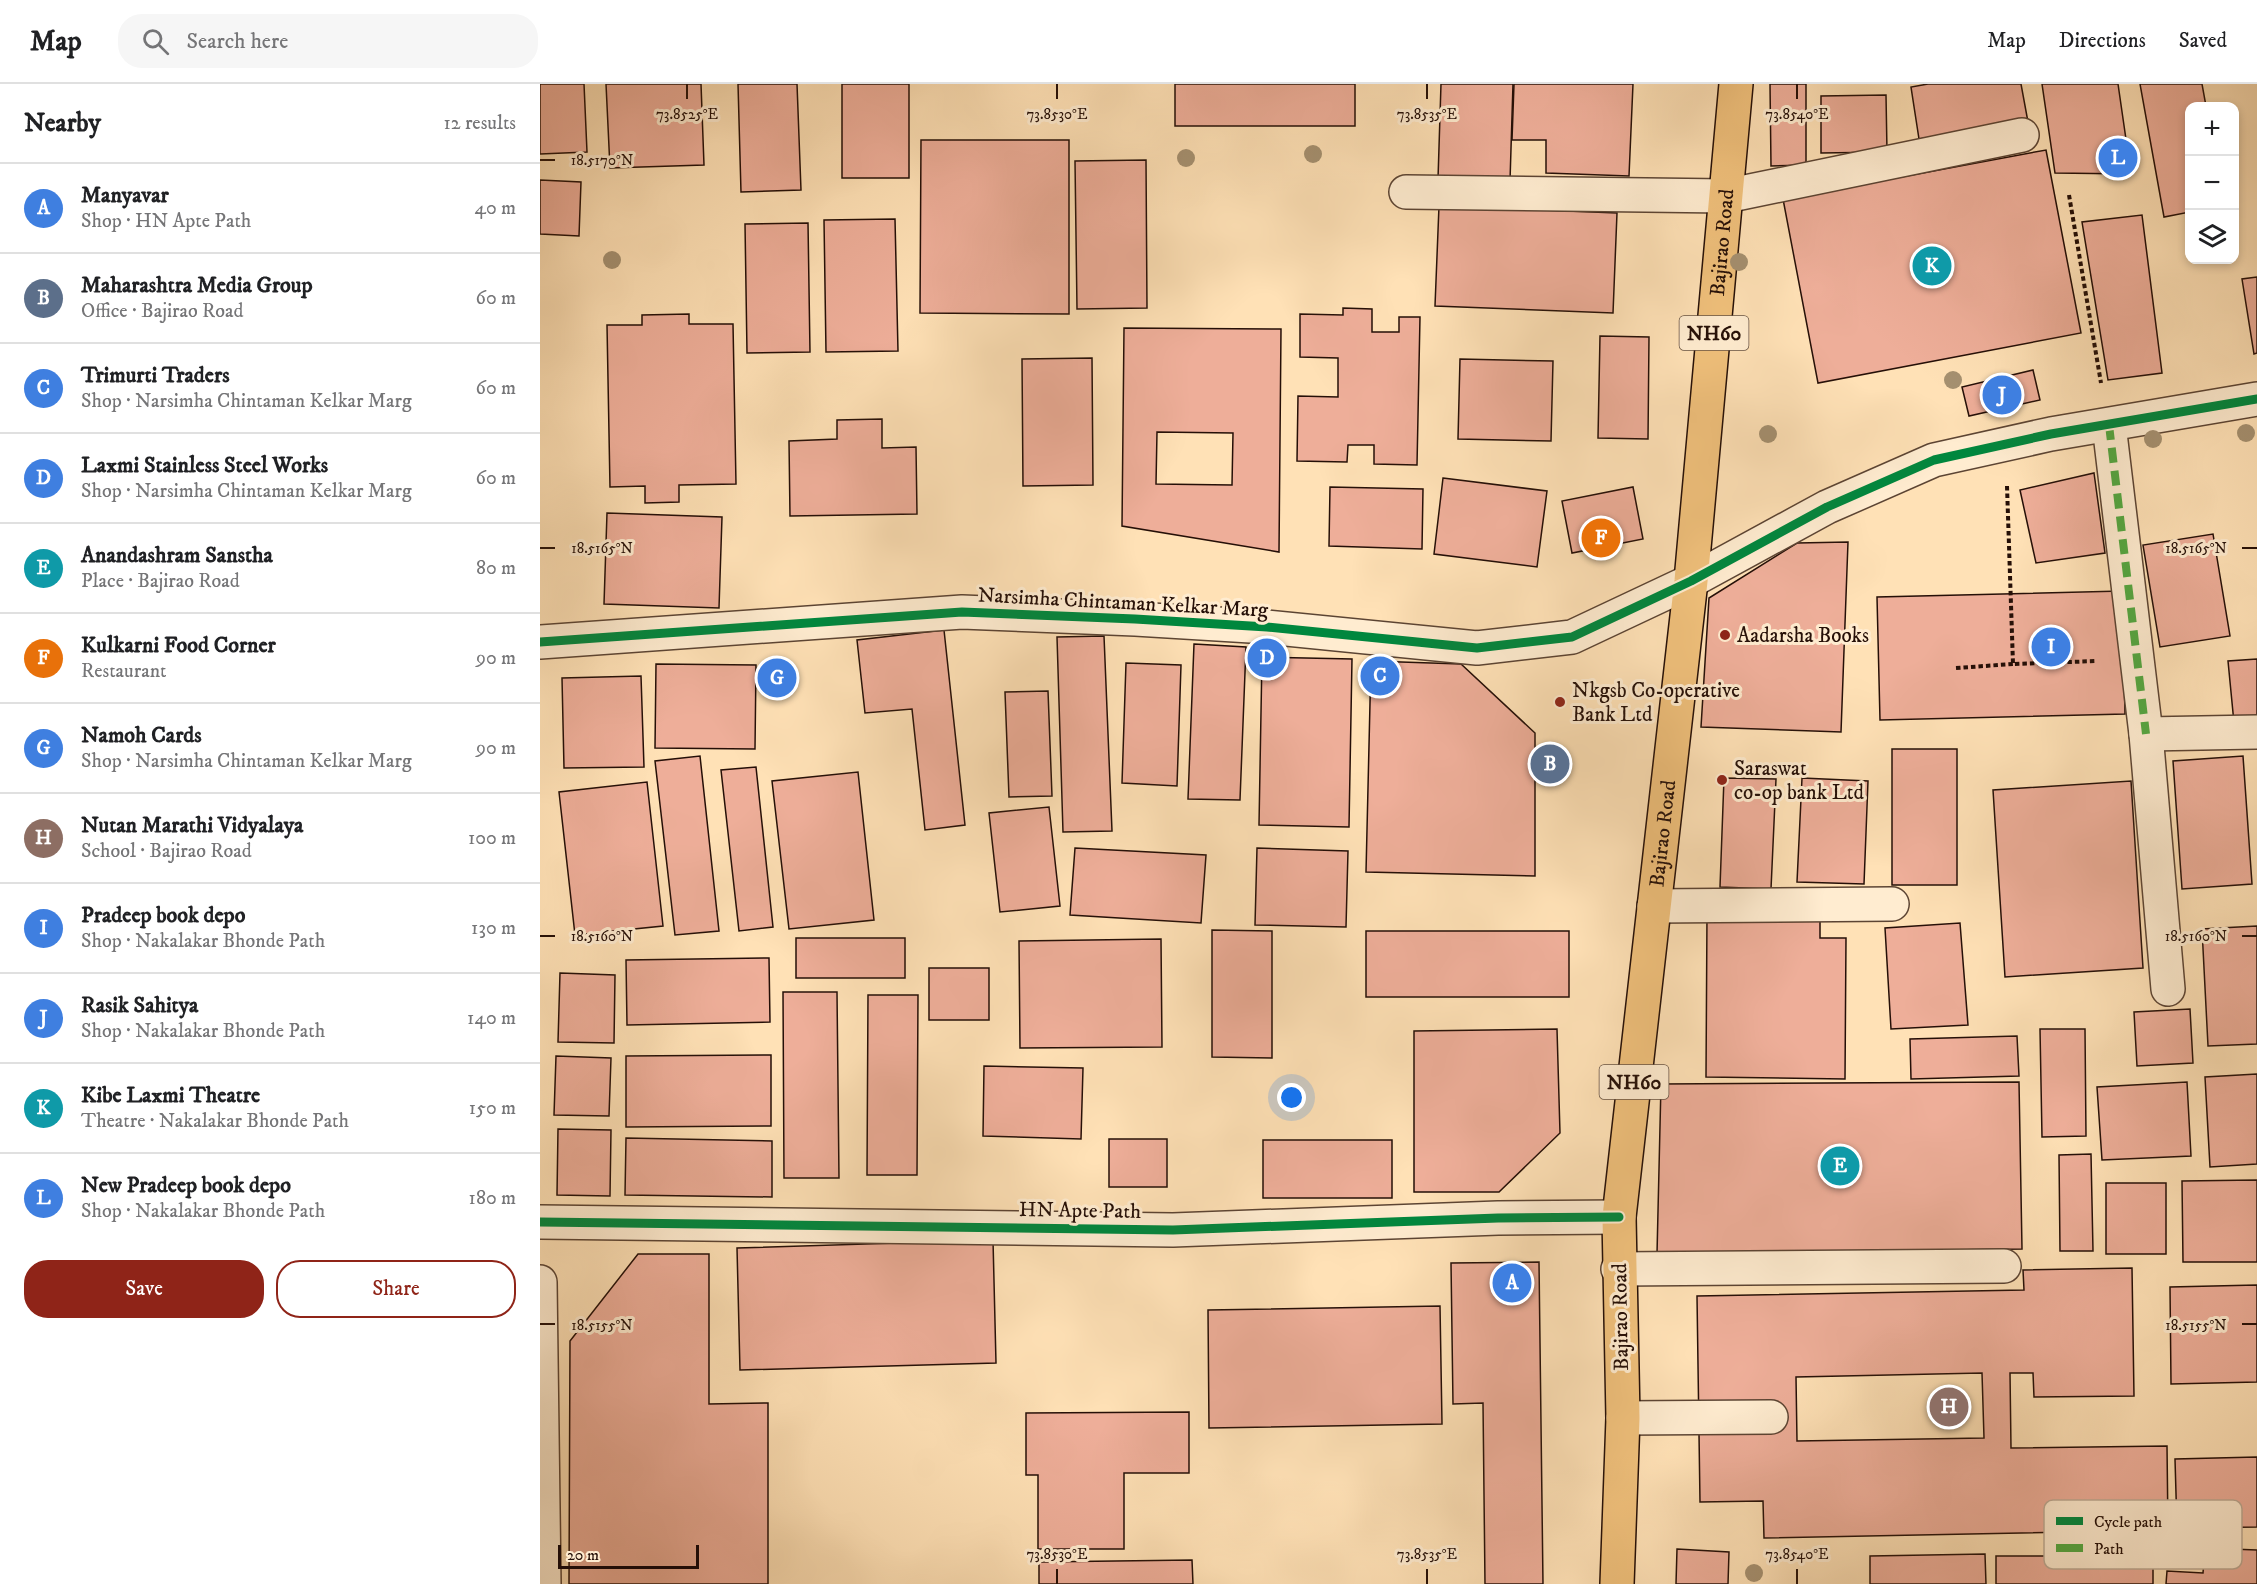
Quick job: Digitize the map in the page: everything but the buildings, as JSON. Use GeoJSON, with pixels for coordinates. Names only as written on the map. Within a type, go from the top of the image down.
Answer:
{"type":"FeatureCollection","features":[{"type":"Feature","properties":{"kind":"highway","name":"Bajirao Road"},"geometry":{"type":"LineString","coordinates":[[1617,1584],[1623,1418],[1618,1269],[1619,1217],[1691,581],[1736,84]]}},
{"type":"Feature","properties":{"kind":"street"},"geometry":{"type":"LineString","coordinates":[[1406,192],[1726,196],[2022,135]]}},
{"type":"Feature","properties":{"kind":"street","name":"Narsimha Chintaman Kelkar Marg"},"geometry":{"type":"LineString","coordinates":[[540,642],[962,612],[1267,627],[1477,648],[1572,637],[1691,581],[1827,507],[1934,459],[2006,443],[2257,399]]}},
{"type":"Feature","properties":{"kind":"street"},"geometry":{"type":"LineString","coordinates":[[2109,425],[2146,734],[2168,989]]}},
{"type":"Feature","properties":{"kind":"street"},"geometry":{"type":"LineString","coordinates":[[2146,734],[2257,732]]}},
{"type":"Feature","properties":{"kind":"street"},"geometry":{"type":"LineString","coordinates":[[1654,906],[1892,904]]}},
{"type":"Feature","properties":{"kind":"street","name":"HN Apte Path"},"geometry":{"type":"LineString","coordinates":[[540,1222],[1173,1230],[1486,1218],[1619,1217]]}},
{"type":"Feature","properties":{"kind":"street"},"geometry":{"type":"LineString","coordinates":[[1618,1269],[2004,1266]]}},
{"type":"Feature","properties":{"kind":"street"},"geometry":{"type":"LineString","coordinates":[[540,1282],[544,1584]]}},
{"type":"Feature","properties":{"kind":"street"},"geometry":{"type":"LineString","coordinates":[[1623,1418],[1772,1418]]}},
{"type":"Feature","properties":{"kind":"path"},"geometry":{"type":"LineString","coordinates":[[2069,195],[2109,425]]}},
{"type":"Feature","properties":{"kind":"path"},"geometry":{"type":"LineString","coordinates":[[2006,443],[2013,664]]}},
{"type":"Feature","properties":{"kind":"path"},"geometry":{"type":"LineString","coordinates":[[1956,668],[2137,659]]}},
{"type":"Feature","properties":{"kind":"marked path"},"geometry":{"type":"LineString","coordinates":[[2109,425],[2146,734]]}},
{"type":"Feature","properties":{"kind":"cycle path"},"geometry":{"type":"LineString","coordinates":[[540,642],[962,612],[1267,627],[1477,648],[1572,637],[1691,581],[1827,507],[1934,460],[2051,434],[2257,399]]}},
{"type":"Feature","properties":{"kind":"cycle path"},"geometry":{"type":"LineString","coordinates":[[540,1222],[1173,1230],[1498,1218],[1619,1217]]}},
{"type":"Feature","properties":{"kind":"place","name":"New Pradeep book depo"},"geometry":{"type":"Point","coordinates":[2118,158]}},
{"type":"Feature","properties":{"kind":"place","name":"Kibe Laxmi Theatre"},"geometry":{"type":"Point","coordinates":[1932,266]}},
{"type":"Feature","properties":{"kind":"place","name":"Rasik Sahitya"},"geometry":{"type":"Point","coordinates":[2002,395]}},
{"type":"Feature","properties":{"kind":"place","name":"Kulkarni Food Corner"},"geometry":{"type":"Point","coordinates":[1601,538]}},
{"type":"Feature","properties":{"kind":"place","name":"Aadarsha Books"},"geometry":{"type":"Point","coordinates":[1725,635]}},
{"type":"Feature","properties":{"kind":"place","name":"Pradeep book depo"},"geometry":{"type":"Point","coordinates":[2051,647]}},
{"type":"Feature","properties":{"kind":"place","name":"Laxmi Stainless Steel Works"},"geometry":{"type":"Point","coordinates":[1267,658]}},
{"type":"Feature","properties":{"kind":"place","name":"Trimurti Traders"},"geometry":{"type":"Point","coordinates":[1380,676]}},
{"type":"Feature","properties":{"kind":"place","name":"Namoh Cards"},"geometry":{"type":"Point","coordinates":[777,678]}},
{"type":"Feature","properties":{"kind":"place","name":"Nkgsb Co-operative Bank Ltd"},"geometry":{"type":"Point","coordinates":[1560,702]}},
{"type":"Feature","properties":{"kind":"place","name":"Maharashtra Media Group"},"geometry":{"type":"Point","coordinates":[1550,764]}},
{"type":"Feature","properties":{"kind":"place","name":"Saraswat co-op bank Ltd"},"geometry":{"type":"Point","coordinates":[1722,780]}},
{"type":"Feature","properties":{"kind":"place","name":"Anandashram Sanstha"},"geometry":{"type":"Point","coordinates":[1840,1166]}},
{"type":"Feature","properties":{"kind":"place","name":"Manyavar"},"geometry":{"type":"Point","coordinates":[1512,1283]}},
{"type":"Feature","properties":{"kind":"place","name":"Nutan Marathi Vidyalaya"},"geometry":{"type":"Point","coordinates":[1949,1407]}}]}
